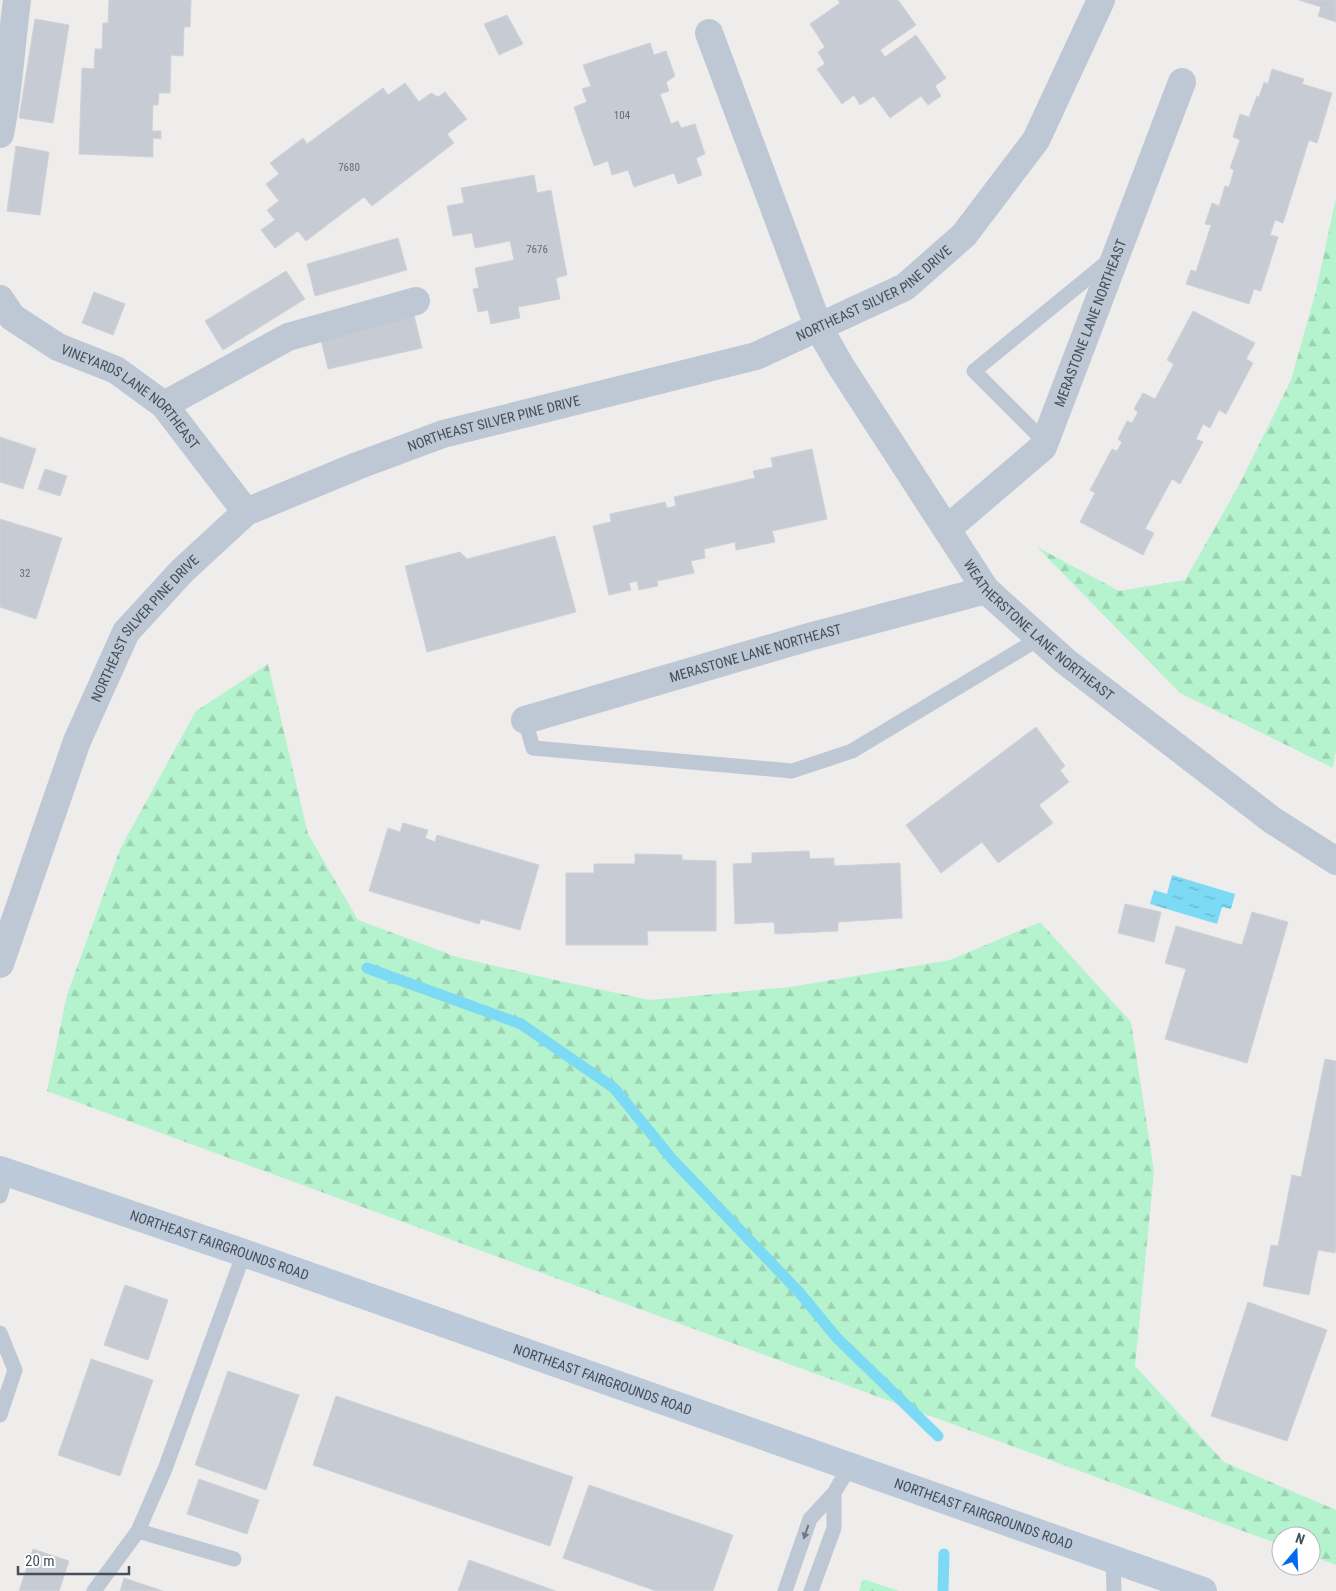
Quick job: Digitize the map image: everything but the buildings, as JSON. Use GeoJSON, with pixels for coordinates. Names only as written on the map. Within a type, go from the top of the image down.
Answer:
{"type":"FeatureCollection","features":[{"type":"Feature","properties":{"kind":"main road","name":"NORTHEAST FAIRGROUNDS ROAD"},"geometry":{"type":"LineString","coordinates":[[2,1180],[244,1253],[1203,1591]]}},
{"type":"Feature","properties":{"kind":"street"},"geometry":{"type":"LineString","coordinates":[[0,134],[6,106],[10,46],[16,0]]}},
{"type":"Feature","properties":{"kind":"street","name":"NORTHEAST SILVER PINE DRIVE"},"geometry":{"type":"LineString","coordinates":[[0,964],[77,741],[126,632],[182,571],[246,512],[357,466],[443,434],[756,356],[905,287],[964,235],[1036,140],[1101,0]]}},
{"type":"Feature","properties":{"kind":"street","name":"WEATHERSTONE LANE NORTHEAST"},"geometry":{"type":"LineString","coordinates":[[709,33],[819,328],[840,365],[986,590],[1065,661],[1272,820],[1336,861]]}},
{"type":"Feature","properties":{"kind":"street","name":"MERASTONE LANE NORTHEAST"},"geometry":{"type":"LineString","coordinates":[[947,529],[1043,447],[1182,82]]}},
{"type":"Feature","properties":{"kind":"street","name":"VINEYARDS LANE NORTHEAST"},"geometry":{"type":"LineString","coordinates":[[0,299],[12,317],[58,347],[116,370],[164,405],[246,512]]}},
{"type":"Feature","properties":{"kind":"street"},"geometry":{"type":"LineString","coordinates":[[164,405],[288,337],[416,301]]}},
{"type":"Feature","properties":{"kind":"street","name":"MERASTONE LANE NORTHEAST"},"geometry":{"type":"LineString","coordinates":[[524,720],[809,637],[986,590]]}},
{"type":"Feature","properties":{"kind":"lane"},"geometry":{"type":"LineString","coordinates":[[1045,442],[974,371],[1116,255]]}},
{"type":"Feature","properties":{"kind":"lane"},"geometry":{"type":"LineString","coordinates":[[524,720],[533,748],[792,771],[852,751],[1040,638]]}},
{"type":"Feature","properties":{"kind":"lane"},"geometry":{"type":"LineString","coordinates":[[94,1591],[138,1531],[165,1469],[244,1253]]}},
{"type":"Feature","properties":{"kind":"lane"},"geometry":{"type":"LineString","coordinates":[[0,1333],[15,1370],[0,1415]]}},
{"type":"Feature","properties":{"kind":"lane"},"geometry":{"type":"LineString","coordinates":[[785,1591],[810,1520],[834,1493],[850,1466]]}},
{"type":"Feature","properties":{"kind":"lane"},"geometry":{"type":"LineString","coordinates":[[811,1591],[834,1528],[834,1493]]}},
{"type":"Feature","properties":{"kind":"lane"},"geometry":{"type":"LineString","coordinates":[[138,1531],[234,1559]]}},
{"type":"Feature","properties":{"kind":"lane"},"geometry":{"type":"LineString","coordinates":[[1113,1560],[1114,1591]]}},
{"type":"Feature","properties":{"kind":"green space"},"geometry":{"type":"Polygon","coordinates":[[[1336,198],[1336,749],[1333,768],[1180,693],[1037,547],[1119,591],[1185,580],[1238,487],[1291,380],[1316,291],[1336,198]]]}},
{"type":"Feature","properties":{"kind":"green space"},"geometry":{"type":"Polygon","coordinates":[[[268,664],[308,834],[358,920],[457,957],[650,1000],[790,987],[950,960],[1040,922],[1131,1022],[1154,1171],[1135,1366],[1224,1462],[1336,1510],[1336,1565],[1321,1560],[1321,1526],[1271,1526],[1271,1541],[47,1091],[67,995],[120,849],[196,711],[268,664]]]}},
{"type":"Feature","properties":{"kind":"green space"},"geometry":{"type":"Polygon","coordinates":[[[863,1579],[899,1591],[859,1591],[863,1579]]]}},
{"type":"Feature","properties":{"kind":"water"},"geometry":{"type":"Polygon","coordinates":[[[1172,875],[1235,894],[1231,909],[1222,907],[1217,924],[1150,904],[1154,890],[1167,894],[1172,875]]]}},
{"type":"Feature","properties":{"kind":"waterway"},"geometry":{"type":"LineString","coordinates":[[367,968],[521,1024],[614,1088],[672,1159],[799,1292],[837,1338],[938,1436]]}},
{"type":"Feature","properties":{"kind":"waterway"},"geometry":{"type":"LineString","coordinates":[[943,1591],[944,1554]]}}]}
